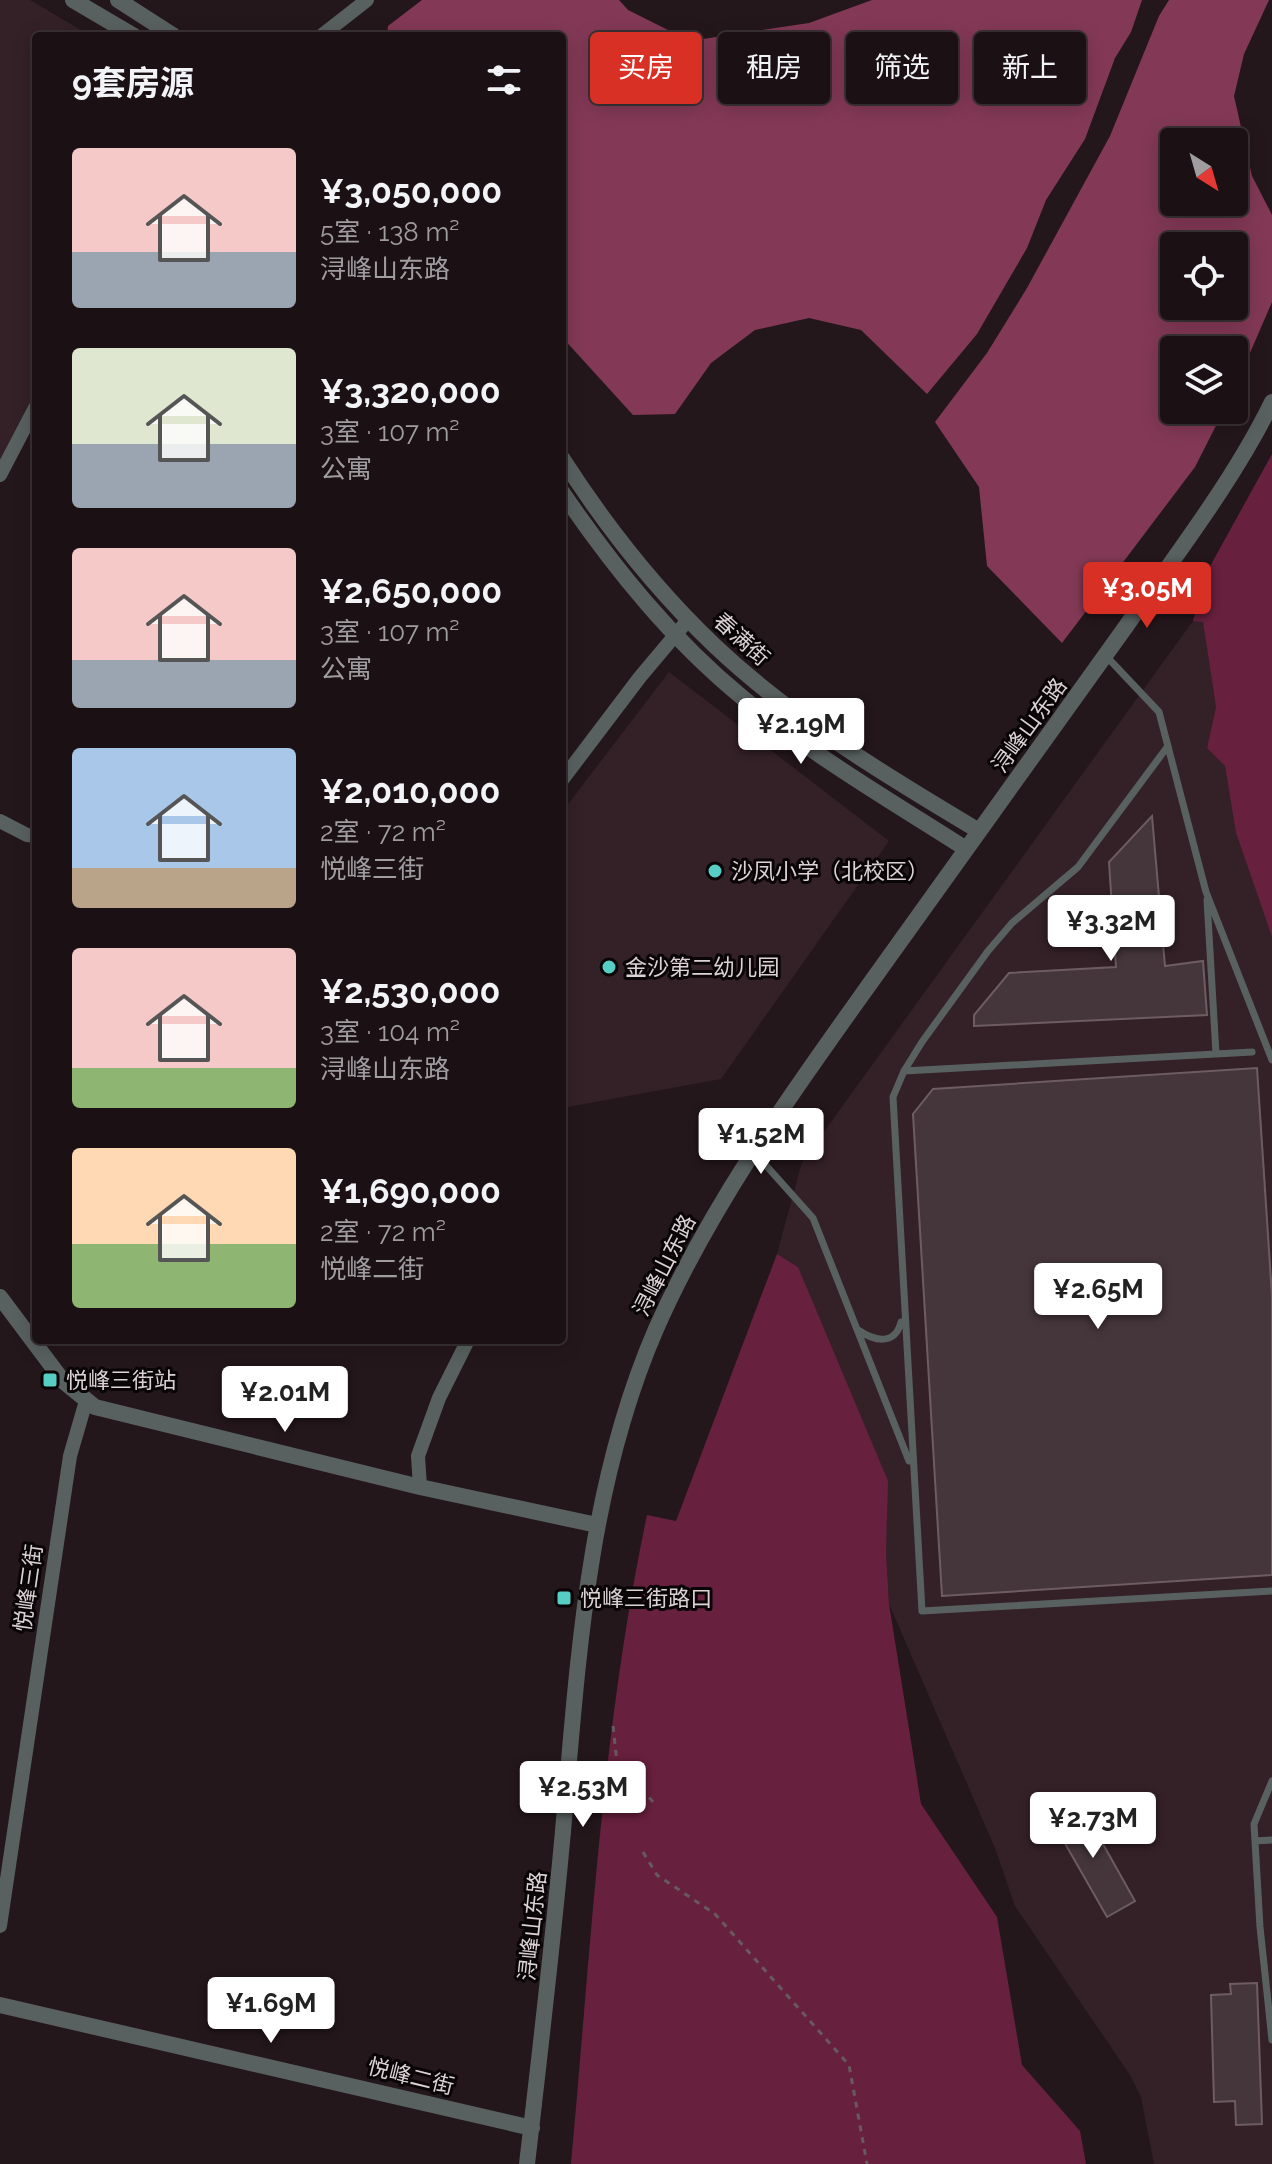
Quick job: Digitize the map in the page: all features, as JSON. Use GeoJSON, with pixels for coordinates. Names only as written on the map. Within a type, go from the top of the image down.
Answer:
{"type":"FeatureCollection","features":[{"type":"Feature","properties":{"kind":"street"},"geometry":{"type":"LineString","coordinates":[[73,0],[127,32]]}},
{"type":"Feature","properties":{"kind":"street"},"geometry":{"type":"LineString","coordinates":[[118,0],[168,32]]}},
{"type":"Feature","properties":{"kind":"street"},"geometry":{"type":"LineString","coordinates":[[326,32],[367,0]]}},
{"type":"Feature","properties":{"kind":"street","name":"浔峰山东路"},"geometry":{"type":"LineString","coordinates":[[527,2164],[555,1922],[578,1656],[597,1525],[620,1433],[654,1334],[696,1246],[753,1151],[1105,655],[1226,478],[1272,402]]}},
{"type":"Feature","properties":{"kind":"street"},"geometry":{"type":"LineString","coordinates":[[0,475],[32,414]]}},
{"type":"Feature","properties":{"kind":"street","name":"春满街"},"geometry":{"type":"LineString","coordinates":[[566,464],[631,553],[688,620],[756,682],[875,767],[979,831]]}},
{"type":"Feature","properties":{"kind":"street","name":"春满街"},"geometry":{"type":"LineString","coordinates":[[566,497],[634,589],[674,634],[725,683],[770,719],[966,849]]}},
{"type":"Feature","properties":{"kind":"street"},"geometry":{"type":"LineString","coordinates":[[566,775],[688,620]]}},
{"type":"Feature","properties":{"kind":"street"},"geometry":{"type":"LineString","coordinates":[[0,821],[32,836]]}},
{"type":"Feature","properties":{"kind":"street"},"geometry":{"type":"LineString","coordinates":[[0,1297],[32,1341]]}},
{"type":"Feature","properties":{"kind":"street"},"geometry":{"type":"LineString","coordinates":[[35,1344],[50,1365],[86,1401],[107,1410],[420,1487],[597,1525]]}},
{"type":"Feature","properties":{"kind":"street"},"geometry":{"type":"LineString","coordinates":[[420,1487],[418,1456],[439,1398],[466,1344]]}},
{"type":"Feature","properties":{"kind":"street","name":"悦峰三街"},"geometry":{"type":"LineString","coordinates":[[0,1926],[70,1456],[86,1401]]}},
{"type":"Feature","properties":{"kind":"street","name":"悦峰二街"},"geometry":{"type":"LineString","coordinates":[[0,2005],[532,2128]]}},
{"type":"Feature","properties":{"kind":"lane"},"geometry":{"type":"LineString","coordinates":[[1105,655],[1159,712],[1206,892],[1272,1060]]}},
{"type":"Feature","properties":{"kind":"lane"},"geometry":{"type":"LineString","coordinates":[[1168,746],[1078,867],[1012,923],[988,951],[904,1071],[893,1097],[922,1611],[1272,1591]]}},
{"type":"Feature","properties":{"kind":"lane"},"geometry":{"type":"LineString","coordinates":[[1206,892],[1216,1054]]}},
{"type":"Feature","properties":{"kind":"lane"},"geometry":{"type":"LineString","coordinates":[[904,1071],[1252,1052]]}},
{"type":"Feature","properties":{"kind":"lane"},"geometry":{"type":"LineString","coordinates":[[753,1151],[813,1218],[913,1471]]}},
{"type":"Feature","properties":{"kind":"lane"},"geometry":{"type":"LineString","coordinates":[[858,1330],[871,1339],[881,1341],[899,1330],[903,1312]]}},
{"type":"Feature","properties":{"kind":"lane"},"geometry":{"type":"LineString","coordinates":[[1272,1781],[1254,1824],[1272,2040]]}},
{"type":"Feature","properties":{"kind":"lane"},"geometry":{"type":"LineString","coordinates":[[1255,1841],[1272,1840]]}},
{"type":"Feature","properties":{"kind":"lane"},"geometry":{"type":"LineString","coordinates":[[1262,1948],[1272,1948]]}},
{"type":"Feature","properties":{"kind":"path"},"geometry":{"type":"LineString","coordinates":[[613,1726],[617,1762],[655,1804]]}},
{"type":"Feature","properties":{"kind":"path"},"geometry":{"type":"LineString","coordinates":[[643,1852],[657,1875],[715,1914],[849,2065],[867,2164]]}},
{"type":"Feature","properties":{"kind":"shaded area"},"geometry":{"type":"Polygon","coordinates":[[[0,0],[30,0],[84,32],[32,32],[32,398],[0,461],[0,0]]]}},
{"type":"Feature","properties":{"kind":"shaded area"},"geometry":{"type":"Polygon","coordinates":[[[422,0],[619,0],[628,10],[672,32],[590,32],[590,104],[702,104],[702,39],[718,37],[718,104],[830,104],[830,32],[750,32],[809,23],[872,0],[1142,0],[1131,32],[1115,58],[1085,139],[1046,200],[1027,248],[977,334],[927,394],[861,330],[809,318],[755,330],[711,363],[675,414],[633,415],[566,341],[566,32],[387,32],[388,26],[422,0]]]}},
{"type":"Feature","properties":{"kind":"shaded area"},"geometry":{"type":"Polygon","coordinates":[[[1169,0],[1269,0],[1244,54],[1234,96],[1241,128],[1160,128],[1160,216],[1248,216],[1248,158],[1252,176],[1272,215],[1272,302],[1248,358],[1248,336],[1160,336],[1160,424],[1217,424],[1195,467],[1062,643],[987,566],[979,487],[935,422],[987,353],[1027,288],[1110,136],[1159,16],[1169,0]]]}},
{"type":"Feature","properties":{"kind":"shaded area"},"geometry":{"type":"Polygon","coordinates":[[[1272,454],[1272,937],[1236,833],[1225,766],[1207,748],[1216,707],[1203,622],[1193,621],[1208,570],[1272,454]]]}},
{"type":"Feature","properties":{"kind":"shaded area"},"geometry":{"type":"Polygon","coordinates":[[[1193,621],[1203,621],[1216,707],[1207,748],[1225,766],[1236,833],[1272,937],[1272,2164],[1154,2164],[1141,2097],[1130,2075],[1015,1906],[995,1848],[889,1604],[886,1551],[798,1267],[777,1254],[802,1162],[1193,621]]]}},
{"type":"Feature","properties":{"kind":"shaded area","name":"沙凤小学（北校区）"},"geometry":{"type":"Polygon","coordinates":[[[669,672],[889,841],[721,1079],[566,1107],[566,807],[669,672]]]}},
{"type":"Feature","properties":{"kind":"shaded area"},"geometry":{"type":"Polygon","coordinates":[[[777,1254],[798,1267],[888,1481],[886,1551],[889,1604],[921,1804],[997,1917],[1022,2065],[1080,2131],[1086,2164],[571,2164],[608,1757],[647,1515],[676,1521],[777,1254]]]}},
{"type":"Feature","properties":{"kind":"building"},"geometry":{"type":"Polygon","coordinates":[[[1152,816],[1165,966],[1203,961],[1207,1015],[974,1026],[974,1015],[1009,973],[1116,967],[1109,862],[1152,816]]]}},
{"type":"Feature","properties":{"kind":"building"},"geometry":{"type":"Polygon","coordinates":[[[1257,1068],[1272,1296],[1272,1575],[942,1596],[913,1114],[933,1089],[1257,1068]]]}},
{"type":"Feature","properties":{"kind":"building"},"geometry":{"type":"Polygon","coordinates":[[[1080,1803],[1135,1901],[1107,1917],[1051,1819],[1080,1803]]]}},
{"type":"Feature","properties":{"kind":"building"},"geometry":{"type":"Polygon","coordinates":[[[1257,1983],[1262,2124],[1236,2125],[1235,2101],[1214,2102],[1211,1995],[1231,1994],[1230,1984],[1257,1983]]]}},
{"type":"Feature","properties":{"kind":"place","name":"沙凤小学（北校区）"},"geometry":{"type":"Point","coordinates":[715,871]}},
{"type":"Feature","properties":{"kind":"place","name":"金沙第二幼儿园"},"geometry":{"type":"Point","coordinates":[609,967]}},
{"type":"Feature","properties":{"kind":"place","name":"悦峰三街站"},"geometry":{"type":"Point","coordinates":[50,1380]}},
{"type":"Feature","properties":{"kind":"place","name":"悦峰三街路口"},"geometry":{"type":"Point","coordinates":[564,1598]}}]}
